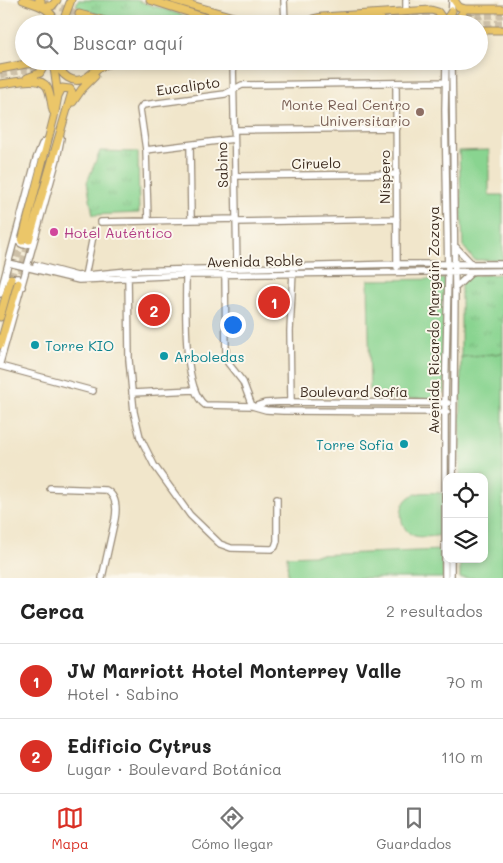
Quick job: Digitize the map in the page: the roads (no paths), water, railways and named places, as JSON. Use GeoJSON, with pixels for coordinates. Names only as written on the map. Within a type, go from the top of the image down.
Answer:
{"type":"FeatureCollection","features":[{"type":"Feature","properties":{"kind":"main road"},"geometry":{"type":"LineString","coordinates":[[24,0],[41,2],[52,6],[57,0]]}},
{"type":"Feature","properties":{"kind":"main road"},"geometry":{"type":"LineString","coordinates":[[65,15],[71,0]]}},
{"type":"Feature","properties":{"kind":"main road"},"geometry":{"type":"LineString","coordinates":[[150,0],[197,15]]}},
{"type":"Feature","properties":{"kind":"main road"},"geometry":{"type":"LineString","coordinates":[[174,0],[222,15]]}},
{"type":"Feature","properties":{"kind":"main road"},"geometry":{"type":"LineString","coordinates":[[453,0],[459,7],[465,9],[503,9]]}},
{"type":"Feature","properties":{"kind":"main road"},"geometry":{"type":"LineString","coordinates":[[41,2],[52,15]]}},
{"type":"Feature","properties":{"kind":"main road"},"geometry":{"type":"LineString","coordinates":[[461,15],[465,9]]}},
{"type":"Feature","properties":{"kind":"main road"},"geometry":{"type":"LineString","coordinates":[[350,15],[434,10],[440,15]]}},
{"type":"Feature","properties":{"kind":"main road"},"geometry":{"type":"LineString","coordinates":[[450,15],[452,11]]}},
{"type":"Feature","properties":{"kind":"main road"},"geometry":{"type":"LineString","coordinates":[[488,30],[503,30]]}},
{"type":"Feature","properties":{"kind":"main road"},"geometry":{"type":"LineString","coordinates":[[0,69],[15,66]]}},
{"type":"Feature","properties":{"kind":"main road"},"geometry":{"type":"LineString","coordinates":[[3,84],[33,76],[42,70]]}},
{"type":"Feature","properties":{"kind":"main road"},"geometry":{"type":"LineString","coordinates":[[54,70],[58,96]]}},
{"type":"Feature","properties":{"kind":"main road"},"geometry":{"type":"LineString","coordinates":[[60,70],[62,74],[69,79],[77,80],[85,79],[96,70]]}},
{"type":"Feature","properties":{"kind":"main road"},"geometry":{"type":"LineString","coordinates":[[67,113],[82,90],[101,70]]}},
{"type":"Feature","properties":{"kind":"main road"},"geometry":{"type":"LineString","coordinates":[[3,84],[31,80],[42,82],[46,85],[54,117]]}},
{"type":"Feature","properties":{"kind":"main road"},"geometry":{"type":"LineString","coordinates":[[62,88],[68,88],[72,90],[73,94],[60,131],[28,241],[58,96],[62,88]]}},
{"type":"Feature","properties":{"kind":"main road"},"geometry":{"type":"LineString","coordinates":[[0,317],[17,283]]}},
{"type":"Feature","properties":{"kind":"main road"},"geometry":{"type":"LineString","coordinates":[[0,345],[17,283]]}},
{"type":"Feature","properties":{"kind":"street"},"geometry":{"type":"LineString","coordinates":[[284,0],[285,15]]}},
{"type":"Feature","properties":{"kind":"street"},"geometry":{"type":"LineString","coordinates":[[406,0],[406,11]]}},
{"type":"Feature","properties":{"kind":"street"},"geometry":{"type":"LineString","coordinates":[[452,11],[453,0]]}},
{"type":"Feature","properties":{"kind":"street","name":"Sabino"},"geometry":{"type":"LineString","coordinates":[[233,70],[237,268]]}},
{"type":"Feature","properties":{"kind":"street","name":"Avenida Ricardo Margáin Zozaya"},"geometry":{"type":"LineString","coordinates":[[445,578],[445,403],[448,272],[446,70]]}},
{"type":"Feature","properties":{"kind":"street","name":"Avenida Ricardo Margáin Zozaya"},"geometry":{"type":"LineString","coordinates":[[452,70],[455,288],[452,473]]}},
{"type":"Feature","properties":{"kind":"street","name":"Eucalipto"},"geometry":{"type":"LineString","coordinates":[[146,150],[141,106],[225,94],[243,85],[445,82]]}},
{"type":"Feature","properties":{"kind":"street","name":"Níspero"},"geometry":{"type":"LineString","coordinates":[[396,83],[397,272]]}},
{"type":"Feature","properties":{"kind":"street"},"geometry":{"type":"LineString","coordinates":[[234,130],[397,128]]}},
{"type":"Feature","properties":{"kind":"street"},"geometry":{"type":"LineString","coordinates":[[0,294],[39,152],[44,142],[48,139]]}},
{"type":"Feature","properties":{"kind":"street"},"geometry":{"type":"LineString","coordinates":[[148,220],[146,150],[234,139]]}},
{"type":"Feature","properties":{"kind":"street"},"geometry":{"type":"LineString","coordinates":[[190,145],[191,219]]}},
{"type":"Feature","properties":{"kind":"street","name":"Ciruelo"},"geometry":{"type":"LineString","coordinates":[[235,176],[397,174]]}},
{"type":"Feature","properties":{"kind":"street"},"geometry":{"type":"LineString","coordinates":[[101,222],[191,219],[397,219]]}},
{"type":"Feature","properties":{"kind":"street"},"geometry":{"type":"LineString","coordinates":[[85,276],[94,231]]}},
{"type":"Feature","properties":{"kind":"street"},"geometry":{"type":"LineString","coordinates":[[16,235],[22,245],[29,245],[28,241]]}},
{"type":"Feature","properties":{"kind":"street"},"geometry":{"type":"LineString","coordinates":[[17,283],[28,265],[28,241]]}},
{"type":"Feature","properties":{"kind":"street"},"geometry":{"type":"LineString","coordinates":[[454,245],[472,264]]}},
{"type":"Feature","properties":{"kind":"street","name":"Avenida Roble"},"geometry":{"type":"LineString","coordinates":[[9,261],[85,276],[237,268],[284,274]]}},
{"type":"Feature","properties":{"kind":"street","name":"Avenida Roble"},"geometry":{"type":"LineString","coordinates":[[28,265],[76,280],[128,274],[284,274],[397,264],[503,264]]}},
{"type":"Feature","properties":{"kind":"street","name":"Avenida Roble"},"geometry":{"type":"LineString","coordinates":[[293,273],[503,271]]}},
{"type":"Feature","properties":{"kind":"street"},"geometry":{"type":"LineString","coordinates":[[455,288],[472,272]]}},
{"type":"Feature","properties":{"kind":"street"},"geometry":{"type":"LineString","coordinates":[[291,403],[290,331],[293,273]]}},
{"type":"Feature","properties":{"kind":"street"},"geometry":{"type":"LineString","coordinates":[[128,274],[129,345],[134,412],[140,437],[154,465],[190,515],[220,544],[231,548],[272,549],[275,547],[277,541],[277,498]]}},
{"type":"Feature","properties":{"kind":"street"},"geometry":{"type":"LineString","coordinates":[[225,274],[226,357],[228,363],[243,382],[254,406]]}},
{"type":"Feature","properties":{"kind":"street"},"geometry":{"type":"LineString","coordinates":[[132,393],[195,393],[186,346],[186,275]]}},
{"type":"Feature","properties":{"kind":"street"},"geometry":{"type":"LineString","coordinates":[[3,282],[8,278],[16,277],[20,280],[17,283],[0,365],[93,391]]}},
{"type":"Feature","properties":{"kind":"street","name":"Boulevard Sofía"},"geometry":{"type":"LineString","coordinates":[[195,393],[199,401],[205,405],[254,406],[265,403],[453,403]]}},
{"type":"Feature","properties":{"kind":"street","name":"Boulevard Sofía"},"geometry":{"type":"LineString","coordinates":[[254,406],[266,410],[283,411],[453,412]]}},
{"type":"Feature","properties":{"kind":"street"},"geometry":{"type":"LineString","coordinates":[[50,488],[106,490],[114,498],[116,503],[115,519],[102,578]]}},
{"type":"Feature","properties":{"kind":"street"},"geometry":{"type":"LineString","coordinates":[[451,563],[451,578]]}},
{"type":"Feature","properties":{"kind":"tunnel"},"geometry":{"type":"LineString","coordinates":[[41,1],[79,14]]}},
{"type":"Feature","properties":{"kind":"tunnel"},"geometry":{"type":"LineString","coordinates":[[488,15],[503,15]]}},
{"type":"Feature","properties":{"kind":"tunnel"},"geometry":{"type":"LineString","coordinates":[[488,23],[503,23]]}},
{"type":"Feature","properties":{"kind":"tunnel"},"geometry":{"type":"LineString","coordinates":[[0,75],[25,70]]}},
{"type":"Feature","properties":{"kind":"tunnel"},"geometry":{"type":"LineString","coordinates":[[18,283],[29,240]]}},
{"type":"Feature","properties":{"kind":"tunnel"},"geometry":{"type":"LineString","coordinates":[[11,278],[22,241]]}},
{"type":"Feature","properties":{"kind":"place","name":"Monte Real Centro Universitario"},"geometry":{"type":"Point","coordinates":[420,112]}},
{"type":"Feature","properties":{"kind":"place","name":"Hotel Auténtico"},"geometry":{"type":"Point","coordinates":[54,232]}},
{"type":"Feature","properties":{"kind":"place","name":"JW Marriott Hotel Monterrey Valle"},"geometry":{"type":"Point","coordinates":[274,302]}},
{"type":"Feature","properties":{"kind":"place","name":"Edificio Cytrus"},"geometry":{"type":"Point","coordinates":[154,310]}},
{"type":"Feature","properties":{"kind":"place","name":"Torre KIO"},"geometry":{"type":"Point","coordinates":[35,345]}},
{"type":"Feature","properties":{"kind":"place","name":"Arboledas"},"geometry":{"type":"Point","coordinates":[164,356]}},
{"type":"Feature","properties":{"kind":"place","name":"Torre Sofia"},"geometry":{"type":"Point","coordinates":[404,444]}}]}
